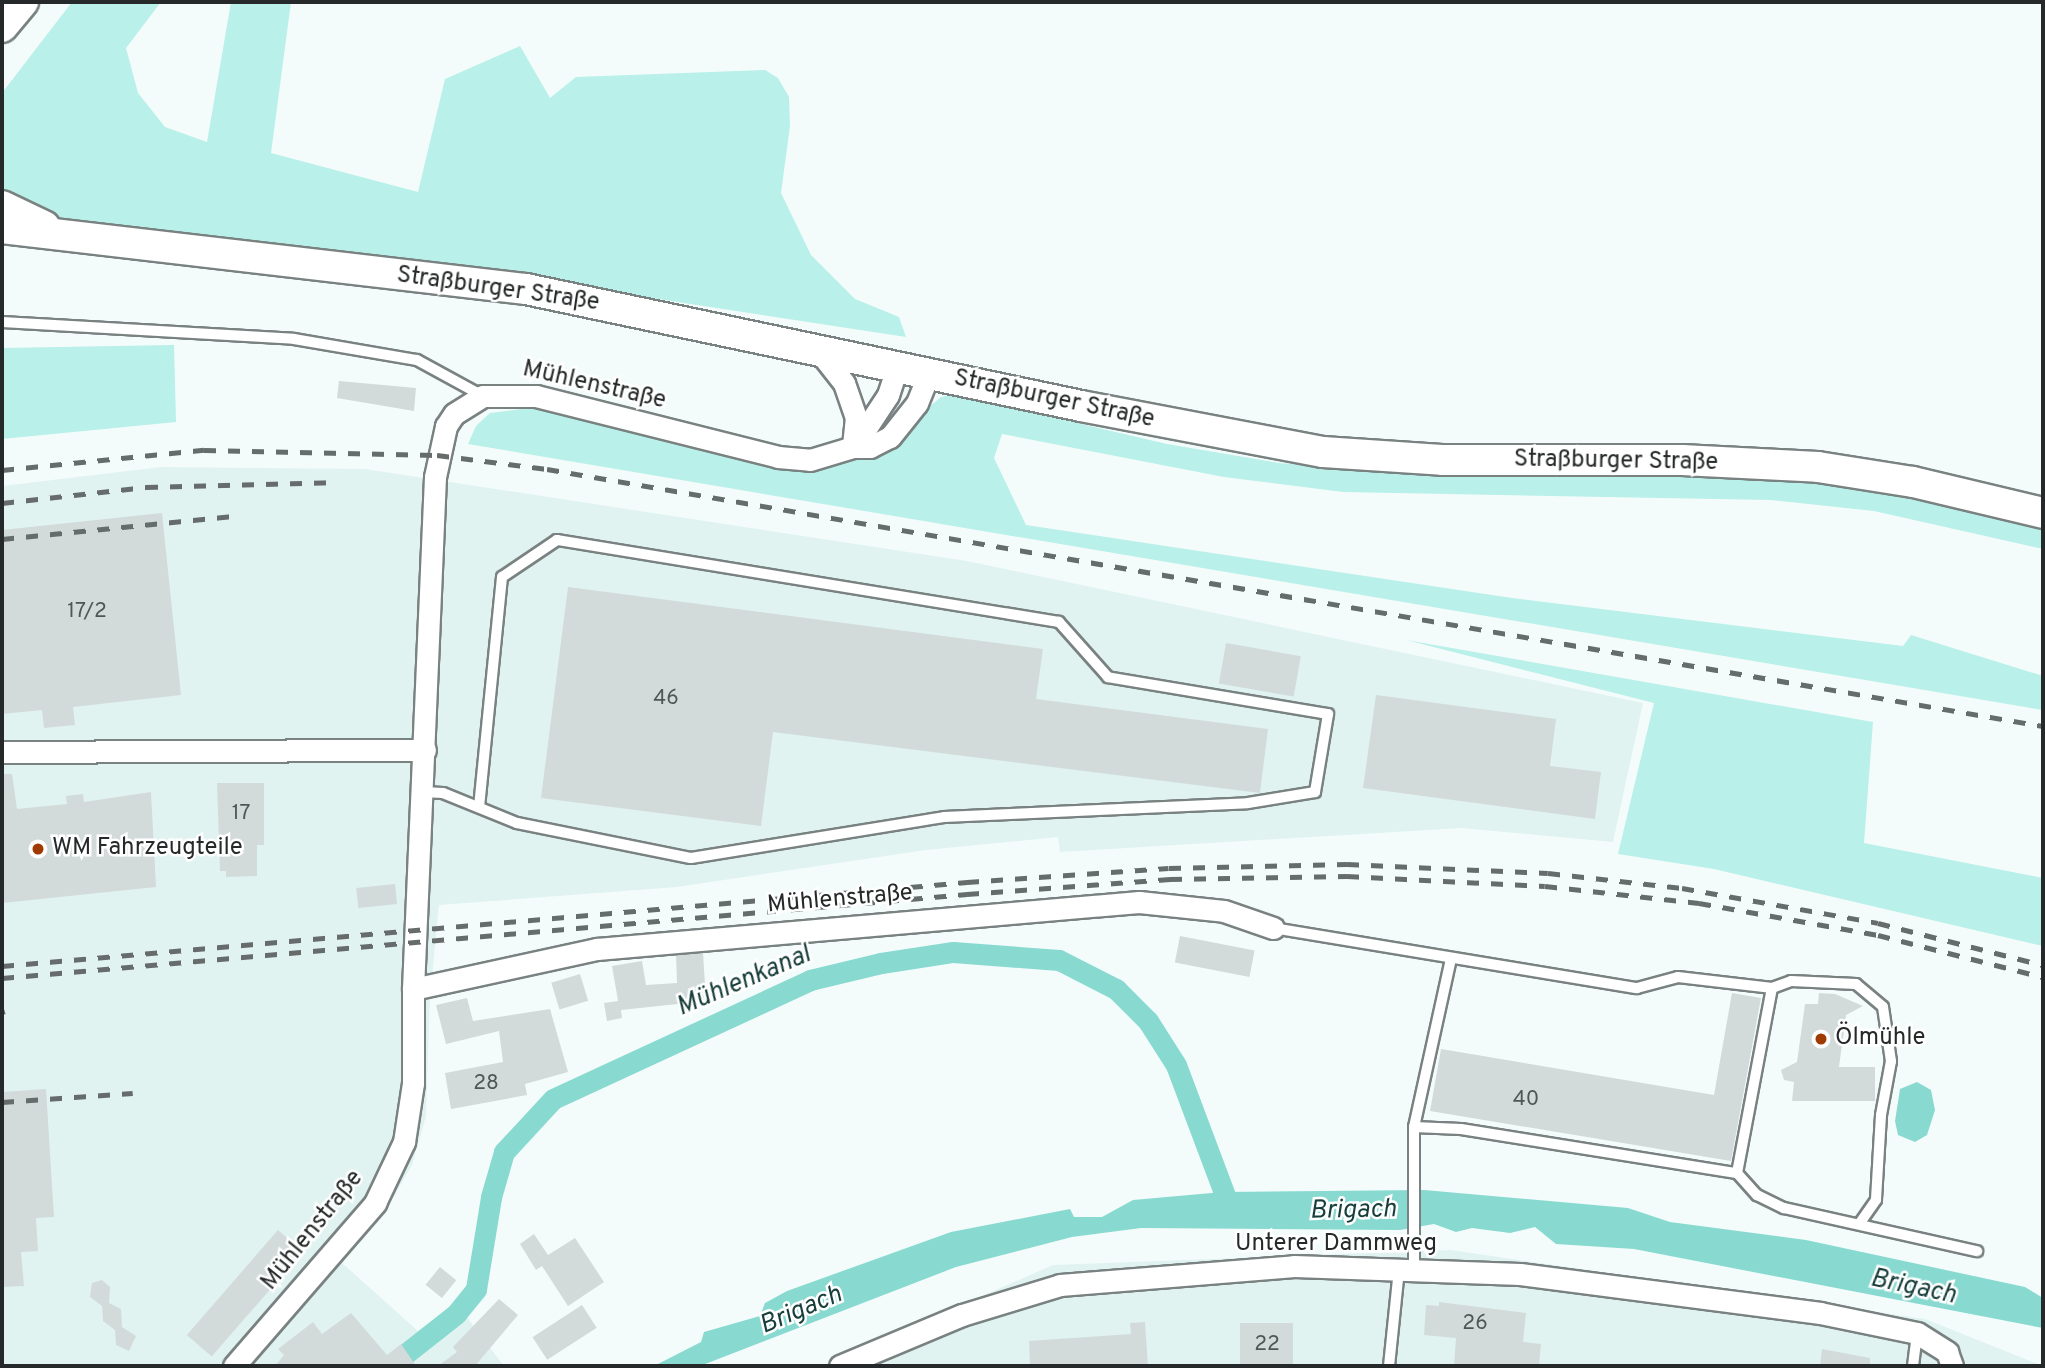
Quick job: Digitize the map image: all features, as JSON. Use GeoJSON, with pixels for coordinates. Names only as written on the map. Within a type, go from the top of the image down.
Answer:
{"type":"FeatureCollection","features":[{"type":"Feature","properties":{"kind":"main road"},"geometry":{"type":"LineString","coordinates":[[2,27],[23,2]]}},
{"type":"Feature","properties":{"kind":"main road","name":"Straßburger Straße"},"geometry":{"type":"LineString","coordinates":[[2,206],[69,238]]}},
{"type":"Feature","properties":{"kind":"main road","name":"Straßburger Straße"},"geometry":{"type":"LineString","coordinates":[[2,228],[69,238],[526,289],[897,368],[1323,452],[1442,460],[1682,460],[1818,467],[1913,482],[2043,513]]}},
{"type":"Feature","properties":{"kind":"street"},"geometry":{"type":"LineString","coordinates":[[818,350],[845,383],[856,417],[853,447]]}},
{"type":"Feature","properties":{"kind":"street"},"geometry":{"type":"LineString","coordinates":[[853,447],[888,395],[897,368]]}},
{"type":"Feature","properties":{"kind":"street","name":"Mühlenstraße"},"geometry":{"type":"LineString","coordinates":[[234,1366],[375,1203],[392,1173],[404,1142],[413,1083],[412,989],[437,455],[454,414],[483,396],[536,396],[778,457],[827,458],[853,447],[870,447],[890,437],[917,403],[929,374]]}},
{"type":"Feature","properties":{"kind":"street"},"geometry":{"type":"LineString","coordinates":[[2,752],[425,750]]}},
{"type":"Feature","properties":{"kind":"street","name":"Mühlenstraße"},"geometry":{"type":"LineString","coordinates":[[412,989],[597,948],[1139,902],[1224,911],[1273,928]]}},
{"type":"Feature","properties":{"kind":"street","name":"Unterer Dammweg"},"geometry":{"type":"LineString","coordinates":[[840,1366],[961,1315],[1060,1285],[1294,1266],[1409,1264],[1520,1274],[1820,1313],[1917,1333],[1947,1352],[1952,1366]]}},
{"type":"Feature","properties":{"kind":"lane"},"geometry":{"type":"LineString","coordinates":[[2,322],[294,339],[417,360],[483,396]]}},
{"type":"Feature","properties":{"kind":"lane"},"geometry":{"type":"LineString","coordinates":[[423,792],[443,793],[517,823],[691,858],[944,817],[1248,803],[1315,792],[1328,714],[1108,677],[1059,622],[557,540],[502,577],[479,807]]}},
{"type":"Feature","properties":{"kind":"lane"},"geometry":{"type":"LineString","coordinates":[[1273,928],[1637,988],[1678,977],[1772,988],[1791,981],[1848,982],[1867,989],[1883,1007],[1891,1061],[1881,1115],[1877,1200],[1859,1224]]}},
{"type":"Feature","properties":{"kind":"lane"},"geometry":{"type":"LineString","coordinates":[[1389,1366],[1409,1264],[1415,1168],[1414,1127],[1451,959]]}},
{"type":"Feature","properties":{"kind":"lane"},"geometry":{"type":"LineString","coordinates":[[1737,1173],[1772,988]]}},
{"type":"Feature","properties":{"kind":"lane"},"geometry":{"type":"LineString","coordinates":[[1414,1127],[1461,1129],[1737,1173],[1770,1203],[1977,1251]]}},
{"type":"Feature","properties":{"kind":"lane"},"geometry":{"type":"LineString","coordinates":[[1913,1366],[1917,1333]]}},
{"type":"Feature","properties":{"kind":"shaded area"},"geometry":{"type":"Polygon","coordinates":[[[72,2],[161,2],[126,48],[138,93],[165,127],[207,142],[231,2],[291,2],[271,153],[418,192],[445,79],[520,46],[550,98],[576,77],[765,70],[778,78],[789,97],[790,126],[781,193],[811,255],[855,299],[899,317],[906,337],[411,261],[90,229],[53,217],[2,194],[2,93],[72,2]]]}},
{"type":"Feature","properties":{"kind":"shaded area"},"geometry":{"type":"Polygon","coordinates":[[[174,345],[176,422],[2,439],[2,348],[174,345]]]}},
{"type":"Feature","properties":{"kind":"shaded area"},"geometry":{"type":"Polygon","coordinates":[[[953,394],[1167,444],[1279,463],[1403,473],[1757,476],[1936,499],[2043,526],[2043,549],[1874,511],[1771,500],[1343,492],[1224,477],[1002,434],[994,458],[1026,525],[1512,598],[1903,646],[1911,635],[2043,676],[2043,710],[468,444],[476,426],[490,413],[530,408],[772,465],[831,467],[878,450],[941,397],[953,394]]]}},
{"type":"Feature","properties":{"kind":"shaded area"},"geometry":{"type":"Polygon","coordinates":[[[161,467],[365,469],[967,561],[1643,703],[1613,842],[1462,828],[1060,852],[1058,837],[926,850],[677,887],[439,905],[430,997],[426,1116],[412,1165],[387,1208],[341,1262],[418,1331],[457,1304],[504,1366],[2,1366],[2,486],[161,467]]]}},
{"type":"Feature","properties":{"kind":"shaded area"},"geometry":{"type":"Polygon","coordinates":[[[1406,640],[1873,722],[1864,843],[2043,878],[2043,946],[1714,869],[1618,854],[1654,703],[1406,640]]]}},
{"type":"Feature","properties":{"kind":"shaded area"},"geometry":{"type":"Polygon","coordinates":[[[1451,1250],[1925,1319],[2043,1366],[822,1366],[1053,1265],[1451,1250]]]}},
{"type":"Feature","properties":{"kind":"water"},"geometry":{"type":"Polygon","coordinates":[[[1917,1082],[1931,1090],[1935,1110],[1927,1135],[1915,1142],[1898,1135],[1895,1121],[1900,1089],[1917,1082]]]}},
{"type":"Feature","properties":{"kind":"water","name":"Brigach"},"geometry":{"type":"Polygon","coordinates":[[[1424,1190],[1628,1208],[1670,1222],[1806,1240],[2025,1287],[2043,1298],[2043,1328],[1634,1249],[1556,1244],[1535,1227],[1510,1233],[1472,1228],[1456,1232],[1434,1224],[1400,1230],[1141,1228],[1072,1237],[956,1267],[700,1366],[654,1366],[701,1342],[704,1332],[760,1316],[765,1303],[787,1291],[951,1232],[1070,1209],[1074,1217],[1102,1217],[1133,1200],[1223,1192],[1424,1190]]]}},
{"type":"Feature","properties":{"kind":"building"},"geometry":{"type":"Polygon","coordinates":[[[339,381],[416,388],[414,411],[337,398],[339,381]]]}},
{"type":"Feature","properties":{"kind":"building"},"geometry":{"type":"Polygon","coordinates":[[[162,513],[181,695],[73,707],[75,725],[44,728],[42,710],[2,714],[2,530],[162,513]]]}},
{"type":"Feature","properties":{"kind":"building"},"geometry":{"type":"Polygon","coordinates":[[[568,587],[1043,649],[1036,699],[1268,729],[1260,793],[773,732],[761,826],[541,798],[568,587]]]}},
{"type":"Feature","properties":{"kind":"building"},"geometry":{"type":"Polygon","coordinates":[[[1226,643],[1301,656],[1294,697],[1219,683],[1226,643]]]}},
{"type":"Feature","properties":{"kind":"building"},"geometry":{"type":"Polygon","coordinates":[[[1376,695],[1556,719],[1550,766],[1601,772],[1595,819],[1363,788],[1376,695]]]}},
{"type":"Feature","properties":{"kind":"building"},"geometry":{"type":"Polygon","coordinates":[[[2,774],[12,774],[17,809],[67,804],[66,796],[83,794],[84,802],[151,792],[156,887],[2,903],[2,774]]]}},
{"type":"Feature","properties":{"kind":"building"},"geometry":{"type":"Polygon","coordinates":[[[217,783],[264,783],[264,845],[257,845],[257,876],[226,877],[226,871],[220,871],[217,783]]]}},
{"type":"Feature","properties":{"kind":"building"},"geometry":{"type":"Polygon","coordinates":[[[395,884],[397,904],[358,908],[356,888],[395,884]]]}},
{"type":"Feature","properties":{"kind":"building"},"geometry":{"type":"Polygon","coordinates":[[[1180,936],[1255,951],[1249,977],[1175,963],[1180,936]]]}},
{"type":"Feature","properties":{"kind":"building"},"geometry":{"type":"Polygon","coordinates":[[[703,953],[706,1001],[621,1010],[622,1018],[607,1021],[604,1003],[618,1001],[612,966],[642,961],[646,985],[677,983],[676,955],[703,953]]]}},
{"type":"Feature","properties":{"kind":"building"},"geometry":{"type":"Polygon","coordinates":[[[580,974],[588,1001],[559,1010],[551,983],[580,974]]]}},
{"type":"Feature","properties":{"kind":"building"},"geometry":{"type":"Polygon","coordinates":[[[1732,993],[1761,998],[1731,1161],[1430,1111],[1441,1049],[1714,1095],[1732,993]]]}},
{"type":"Feature","properties":{"kind":"building","name":"Ölmühle"},"geometry":{"type":"Polygon","coordinates":[[[1819,993],[1835,994],[1863,1006],[1846,1015],[1839,1067],[1875,1067],[1875,1101],[1792,1101],[1794,1082],[1784,1080],[1781,1070],[1797,1062],[1805,1004],[1818,1004],[1819,993]]]}},
{"type":"Feature","properties":{"kind":"building"},"geometry":{"type":"Polygon","coordinates":[[[467,998],[473,1021],[550,1009],[568,1072],[525,1084],[527,1095],[451,1109],[445,1073],[503,1062],[499,1031],[446,1044],[436,1005],[467,998]]]}},
{"type":"Feature","properties":{"kind":"building"},"geometry":{"type":"Polygon","coordinates":[[[46,1089],[54,1217],[36,1218],[38,1251],[21,1252],[24,1286],[2,1287],[2,1092],[46,1089]]]}},
{"type":"Feature","properties":{"kind":"building"},"geometry":{"type":"Polygon","coordinates":[[[278,1230],[303,1252],[212,1357],[187,1335],[278,1230]]]}},
{"type":"Feature","properties":{"kind":"building"},"geometry":{"type":"Polygon","coordinates":[[[534,1234],[548,1255],[575,1238],[604,1282],[568,1306],[542,1266],[536,1270],[520,1244],[534,1234]]]}},
{"type":"Feature","properties":{"kind":"building"},"geometry":{"type":"Polygon","coordinates":[[[440,1267],[456,1280],[442,1298],[426,1285],[440,1267]]]}},
{"type":"Feature","properties":{"kind":"building"},"geometry":{"type":"Polygon","coordinates":[[[102,1280],[110,1287],[109,1303],[121,1309],[122,1327],[136,1336],[129,1351],[116,1345],[115,1330],[103,1321],[102,1306],[90,1297],[92,1283],[102,1280]]]}},
{"type":"Feature","properties":{"kind":"building"},"geometry":{"type":"Polygon","coordinates":[[[499,1299],[518,1315],[475,1366],[438,1366],[457,1352],[453,1347],[499,1299]]]}},
{"type":"Feature","properties":{"kind":"building"},"geometry":{"type":"Polygon","coordinates":[[[1439,1302],[1526,1313],[1523,1342],[1541,1344],[1539,1366],[1454,1366],[1456,1338],[1424,1335],[1426,1305],[1439,1306],[1439,1302]]]}},
{"type":"Feature","properties":{"kind":"building"},"geometry":{"type":"Polygon","coordinates":[[[582,1305],[597,1328],[547,1360],[533,1337],[582,1305]]]}},
{"type":"Feature","properties":{"kind":"building"},"geometry":{"type":"Polygon","coordinates":[[[351,1313],[387,1355],[401,1344],[416,1366],[275,1366],[284,1355],[278,1349],[313,1322],[322,1334],[351,1313]]]}},
{"type":"Feature","properties":{"kind":"building"},"geometry":{"type":"Polygon","coordinates":[[[1145,1322],[1148,1366],[1030,1366],[1029,1341],[1131,1334],[1130,1323],[1145,1322]]]}},
{"type":"Feature","properties":{"kind":"building"},"geometry":{"type":"Polygon","coordinates":[[[1240,1323],[1293,1323],[1293,1366],[1240,1366],[1240,1323]]]}},
{"type":"Feature","properties":{"kind":"building"},"geometry":{"type":"Polygon","coordinates":[[[1822,1349],[1870,1358],[1870,1366],[1820,1366],[1822,1349]]]}},
{"type":"Feature","properties":{"kind":"waterway","name":"Mühlenkanal"},"geometry":{"type":"LineString","coordinates":[[390,1366],[456,1314],[476,1289],[491,1197],[504,1152],[553,1099],[810,980],[881,963],[953,952],[1059,960],[1116,989],[1148,1021],[1176,1065],[1232,1214]]}},
{"type":"Feature","properties":{"kind":"railway"},"geometry":{"type":"LineString","coordinates":[[2,470],[204,450],[437,455],[547,469],[2043,726]]}},
{"type":"Feature","properties":{"kind":"railway"},"geometry":{"type":"LineString","coordinates":[[2,503],[146,487],[332,482]]}},
{"type":"Feature","properties":{"kind":"railway"},"geometry":{"type":"LineString","coordinates":[[2,539],[241,515]]}},
{"type":"Feature","properties":{"kind":"railway"},"geometry":{"type":"LineString","coordinates":[[2,966],[967,882],[1169,868],[1347,864],[1548,873],[1682,888],[1878,923],[2043,965]]}},
{"type":"Feature","properties":{"kind":"railway"},"geometry":{"type":"LineString","coordinates":[[2,978],[967,894],[1170,879],[1347,876],[1545,886],[1699,903],[1878,935],[2043,977]]}},
{"type":"Feature","properties":{"kind":"railway"},"geometry":{"type":"LineString","coordinates":[[2,1102],[133,1093]]}},
{"type":"Feature","properties":{"kind":"place","name":"WM Fahrzeugteile"},"geometry":{"type":"Point","coordinates":[38,849]}},
{"type":"Feature","properties":{"kind":"place","name":"Ölmühle"},"geometry":{"type":"Point","coordinates":[1821,1039]}}]}
